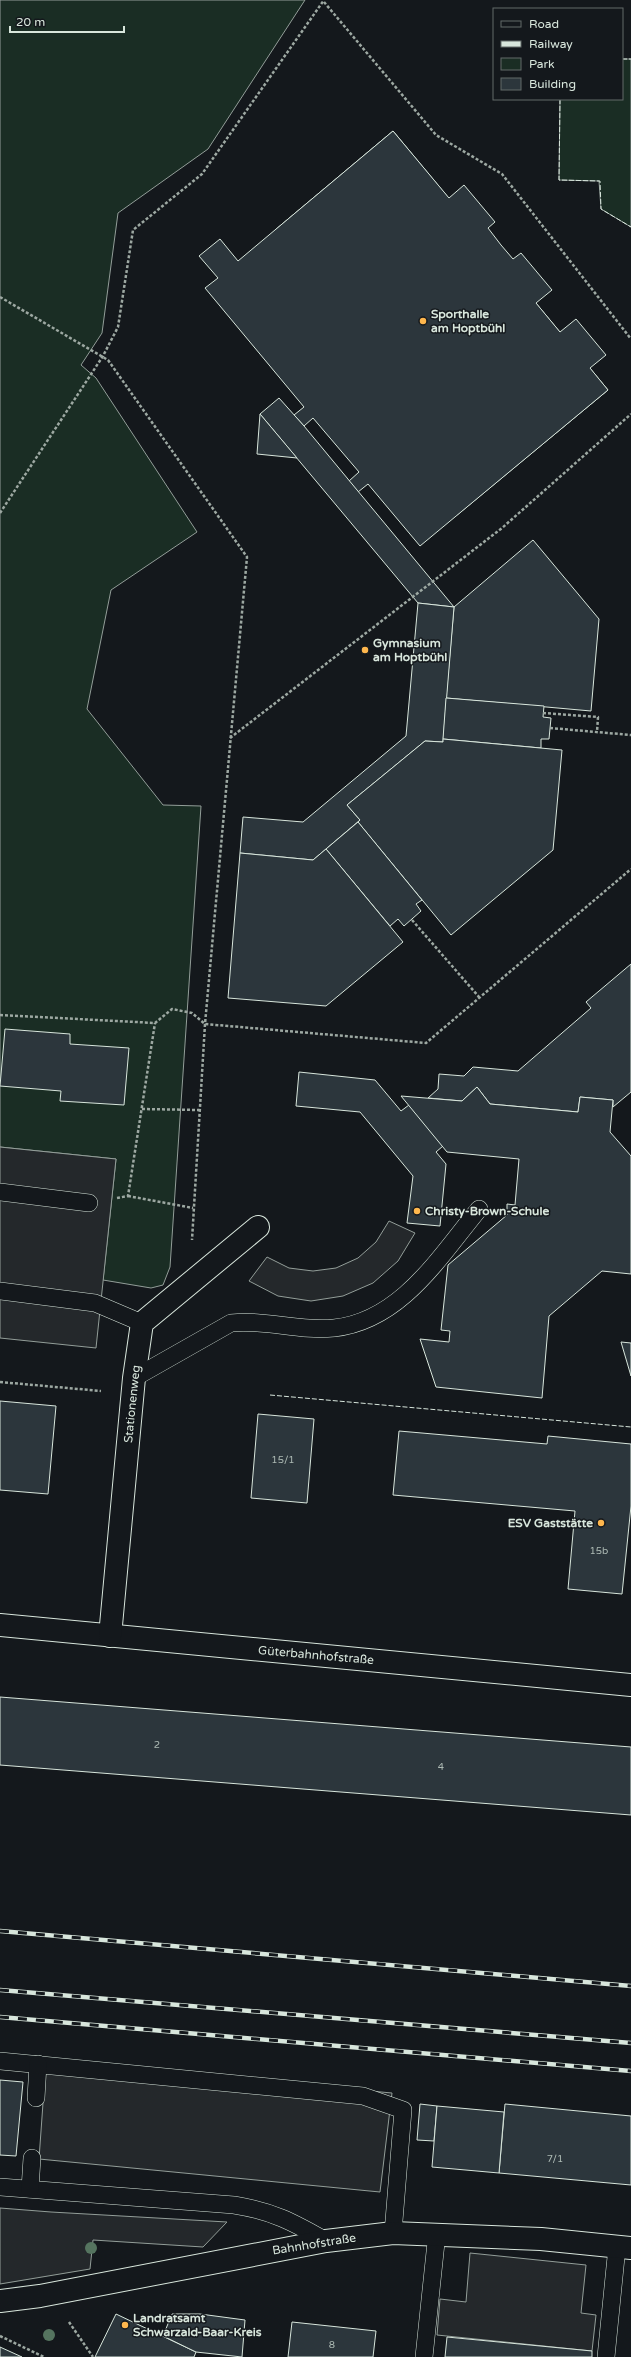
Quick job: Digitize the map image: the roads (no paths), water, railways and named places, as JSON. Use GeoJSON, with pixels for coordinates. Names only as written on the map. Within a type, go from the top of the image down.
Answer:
{"type":"FeatureCollection","features":[{"type":"Feature","properties":{"kind":"street"},"geometry":{"type":"LineString","coordinates":[[142,1323],[190,1285],[258,1227]]}},
{"type":"Feature","properties":{"kind":"street","name":"Stationenweg"},"geometry":{"type":"LineString","coordinates":[[110,1636],[133,1386],[142,1323]]}},
{"type":"Feature","properties":{"kind":"street","name":"Güterbahnhofstraße"},"geometry":{"type":"LineString","coordinates":[[0,1626],[631,1685]]}},
{"type":"Feature","properties":{"kind":"street","name":"Bahnhofstraße"},"geometry":{"type":"LineString","coordinates":[[0,2301],[40,2296],[326,2241],[393,2233],[437,2233],[541,2239],[624,2247]]}},
{"type":"Feature","properties":{"kind":"lane"},"geometry":{"type":"LineString","coordinates":[[0,1192],[89,1203]]}},
{"type":"Feature","properties":{"kind":"lane"},"geometry":{"type":"LineString","coordinates":[[133,1386],[231,1323],[249,1321],[290,1327],[335,1328],[374,1316],[411,1292],[479,1209]]}},
{"type":"Feature","properties":{"kind":"lane"},"geometry":{"type":"LineString","coordinates":[[0,1291],[95,1303],[142,1323]]}},
{"type":"Feature","properties":{"kind":"lane"},"geometry":{"type":"LineString","coordinates":[[0,2061],[363,2096],[403,2110],[393,2233]]}},
{"type":"Feature","properties":{"kind":"lane"},"geometry":{"type":"LineString","coordinates":[[36,2098],[38,2064]]}},
{"type":"Feature","properties":{"kind":"lane"},"geometry":{"type":"LineString","coordinates":[[30,2189],[32,2158]]}},
{"type":"Feature","properties":{"kind":"lane"},"geometry":{"type":"LineString","coordinates":[[0,2187],[234,2205],[257,2209],[287,2218],[326,2241]]}},
{"type":"Feature","properties":{"kind":"lane"},"geometry":{"type":"LineString","coordinates":[[424,2357],[437,2233]]}},
{"type":"Feature","properties":{"kind":"lane"},"geometry":{"type":"LineString","coordinates":[[606,2357],[624,2247]]}},
{"type":"Feature","properties":{"kind":"railway"},"geometry":{"type":"LineString","coordinates":[[0,1931],[631,1986]]}},
{"type":"Feature","properties":{"kind":"railway"},"geometry":{"type":"LineString","coordinates":[[0,1990],[631,2043]]}},
{"type":"Feature","properties":{"kind":"railway"},"geometry":{"type":"LineString","coordinates":[[0,2017],[631,2071]]}},
{"type":"Feature","properties":{"kind":"place","name":"Sporthalle am Hoptbühl"},"geometry":{"type":"Point","coordinates":[423,321]}},
{"type":"Feature","properties":{"kind":"place","name":"Gymnasium am Hoptbühl"},"geometry":{"type":"Point","coordinates":[365,650]}},
{"type":"Feature","properties":{"kind":"place","name":"Christy-Brown-Schule"},"geometry":{"type":"Point","coordinates":[417,1211]}},
{"type":"Feature","properties":{"kind":"place","name":"ESV Gaststätte"},"geometry":{"type":"Point","coordinates":[601,1523]}},
{"type":"Feature","properties":{"kind":"place","name":"Landratsamt Schwarzald-Baar-Kreis"},"geometry":{"type":"Point","coordinates":[125,2325]}}]}
